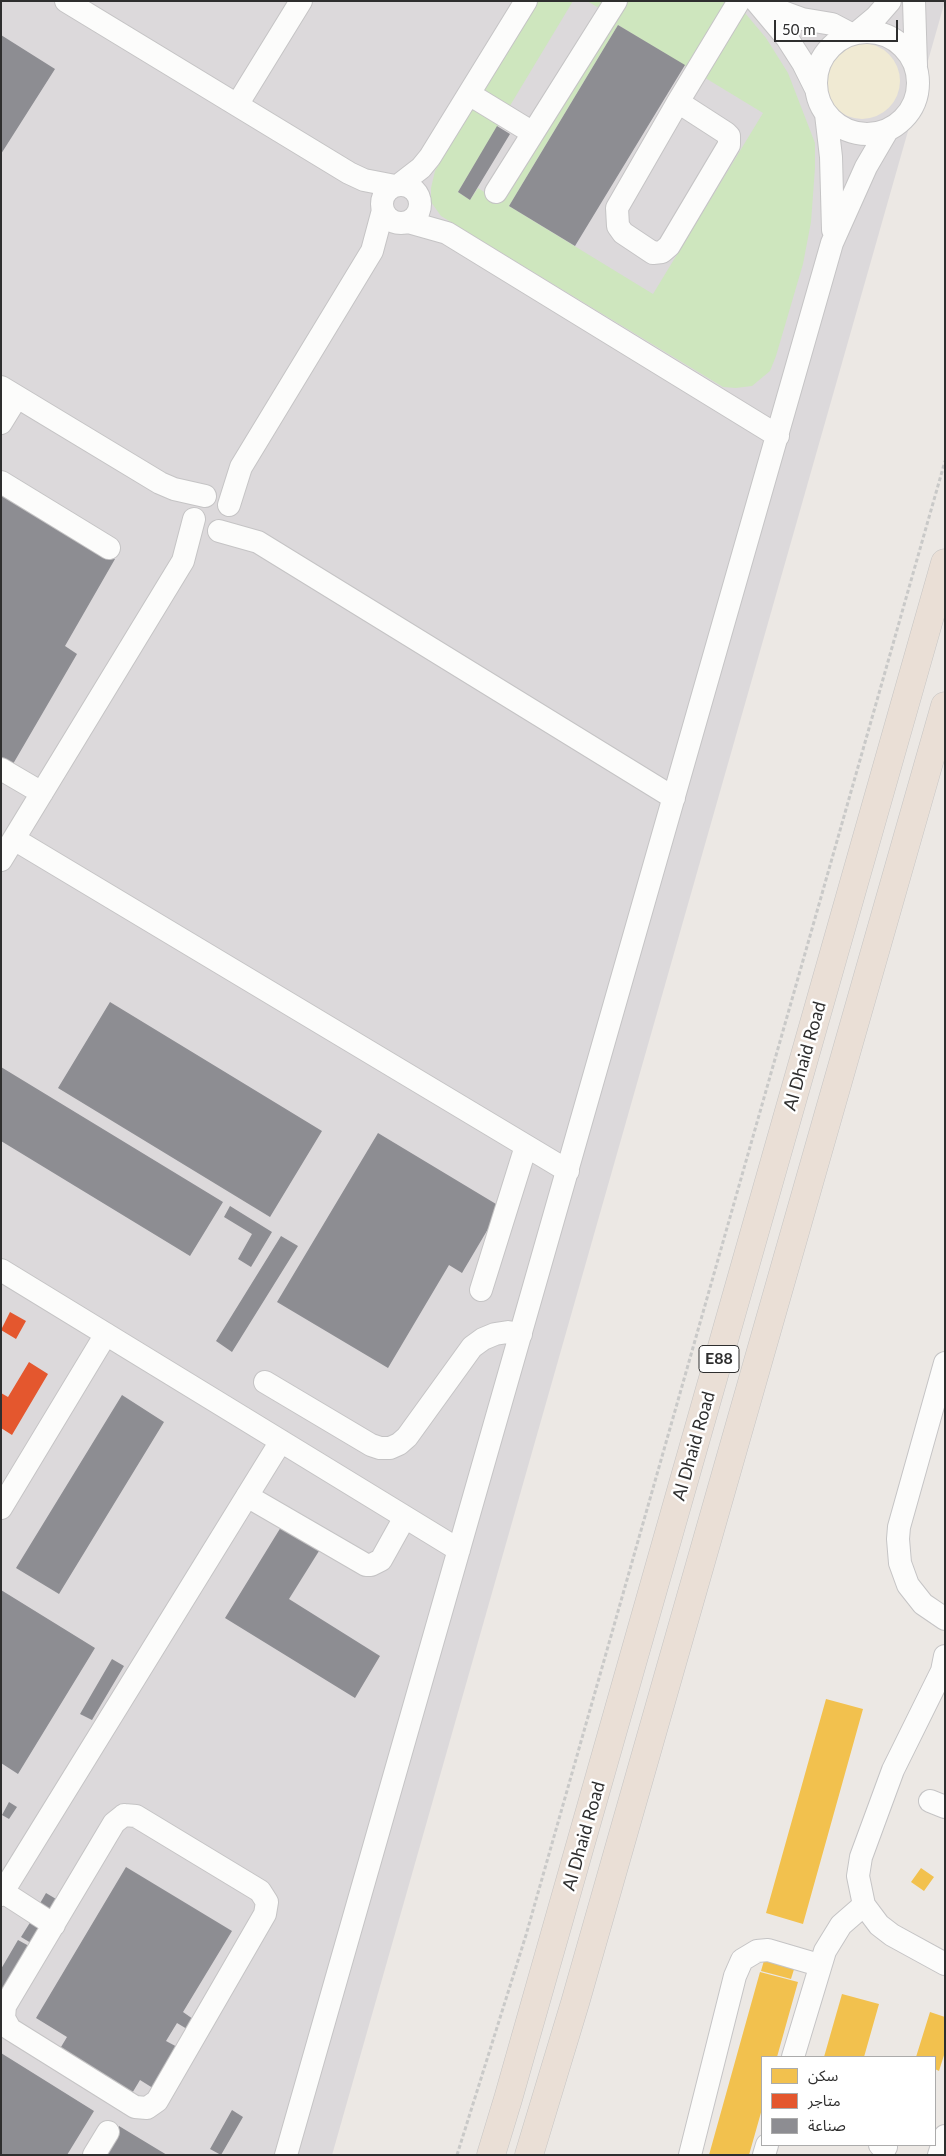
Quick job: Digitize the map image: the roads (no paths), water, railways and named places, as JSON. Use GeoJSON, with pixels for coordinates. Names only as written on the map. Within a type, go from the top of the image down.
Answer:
{"type":"FeatureCollection","features":[{"type":"Feature","properties":{"kind":"highway","name":"Al Dhaid Road"},"geometry":{"type":"LineString","coordinates":[[491,2155],[514,2081],[945,564]]}},
{"type":"Feature","properties":{"kind":"highway","name":"Al Dhaid Road"},"geometry":{"type":"LineString","coordinates":[[529,2155],[575,2003],[945,706]]}},
{"type":"Feature","properties":{"kind":"lane"},"geometry":{"type":"LineString","coordinates":[[66,1],[349,174],[364,180],[410,188],[447,233]]}},
{"type":"Feature","properties":{"kind":"lane"},"geometry":{"type":"LineString","coordinates":[[236,105],[301,1]]}},
{"type":"Feature","properties":{"kind":"lane"},"geometry":{"type":"LineString","coordinates":[[218,502],[372,251],[385,194],[416,172],[430,157],[526,1]]}},
{"type":"Feature","properties":{"kind":"lane"},"geometry":{"type":"LineString","coordinates":[[496,192],[616,1]]}},
{"type":"Feature","properties":{"kind":"lane"},"geometry":{"type":"LineString","coordinates":[[678,102],[726,132],[730,141],[727,150],[668,246],[662,252],[653,253],[622,233],[618,226],[617,208],[678,102],[739,1]]}},
{"type":"Feature","properties":{"kind":"lane"},"geometry":{"type":"LineString","coordinates":[[756,1],[787,38],[803,63],[816,89]]}},
{"type":"Feature","properties":{"kind":"lane"},"geometry":{"type":"LineString","coordinates":[[762,1],[802,19],[832,24],[854,33],[876,32],[893,38],[907,50],[916,66]]}},
{"type":"Feature","properties":{"kind":"lane"},"geometry":{"type":"LineString","coordinates":[[890,1],[876,17],[854,33],[836,42],[823,55],[816,72],[816,89],[819,102],[826,114],[838,126],[853,133],[870,135],[887,131],[900,123],[911,111],[917,96],[919,81],[916,66],[914,1]]}},
{"type":"Feature","properties":{"kind":"lane"},"geometry":{"type":"LineString","coordinates":[[469,94],[533,133]]}},
{"type":"Feature","properties":{"kind":"lane"},"geometry":{"type":"LineString","coordinates":[[826,114],[833,191],[832,243]]}},
{"type":"Feature","properties":{"kind":"lane"},"geometry":{"type":"LineString","coordinates":[[286,2155],[832,243],[862,175],[887,131]]}},
{"type":"Feature","properties":{"kind":"lane"},"geometry":{"type":"LineString","coordinates":[[372,251],[418,214],[419,199],[430,157]]}},
{"type":"Feature","properties":{"kind":"lane"},"geometry":{"type":"LineString","coordinates":[[349,174],[383,209],[389,219],[400,224],[407,223],[447,233],[778,436]]}},
{"type":"Feature","properties":{"kind":"lane"},"geometry":{"type":"LineString","coordinates":[[1,423],[9,392],[160,483],[174,490],[218,502],[258,542],[674,798]]}},
{"type":"Feature","properties":{"kind":"lane"},"geometry":{"type":"LineString","coordinates":[[1,482],[109,548]]}},
{"type":"Feature","properties":{"kind":"lane"},"geometry":{"type":"LineString","coordinates":[[160,483],[205,532],[218,532],[258,542]]}},
{"type":"Feature","properties":{"kind":"lane"},"geometry":{"type":"LineString","coordinates":[[1,860],[183,561],[195,504],[218,502]]}},
{"type":"Feature","properties":{"kind":"lane"},"geometry":{"type":"LineString","coordinates":[[183,561],[228,523],[218,502]]}},
{"type":"Feature","properties":{"kind":"lane"},"geometry":{"type":"LineString","coordinates":[[1,769],[42,793]]}},
{"type":"Feature","properties":{"kind":"lane"},"geometry":{"type":"LineString","coordinates":[[14,839],[568,1171]]}},
{"type":"Feature","properties":{"kind":"lane"},"geometry":{"type":"LineString","coordinates":[[481,1290],[526,1146]]}},
{"type":"Feature","properties":{"kind":"lane"},"geometry":{"type":"LineString","coordinates":[[1,1270],[459,1550]]}},
{"type":"Feature","properties":{"kind":"lane"},"geometry":{"type":"LineString","coordinates":[[265,1382],[371,1445],[380,1448],[390,1448],[400,1444],[407,1437],[472,1347],[483,1339],[495,1334],[508,1332],[521,1334]]}},
{"type":"Feature","properties":{"kind":"lane"},"geometry":{"type":"LineString","coordinates":[[1,1508],[106,1334]]}},
{"type":"Feature","properties":{"kind":"lane"},"geometry":{"type":"LineString","coordinates":[[945,1363],[902,1516],[898,1539],[900,1563],[908,1585],[923,1604],[945,1619]]}},
{"type":"Feature","properties":{"kind":"lane"},"geometry":{"type":"LineString","coordinates":[[54,1925],[2,1894],[281,1441]]}},
{"type":"Feature","properties":{"kind":"lane"},"geometry":{"type":"LineString","coordinates":[[247,1496],[366,1565],[371,1566],[381,1560],[405,1517]]}},
{"type":"Feature","properties":{"kind":"lane"},"geometry":{"type":"LineString","coordinates":[[944,1665],[893,1770],[861,1857],[858,1876],[864,1905],[873,1919],[885,1931],[945,1964]]}},
{"type":"Feature","properties":{"kind":"lane"},"geometry":{"type":"LineString","coordinates":[[124,1815],[136,1816],[260,1891],[267,1902],[265,1914],[157,2101],[147,2108],[135,2107],[10,2029],[6,2024],[4,2018],[6,2006],[54,1925],[114,1823],[124,1815]]}},
{"type":"Feature","properties":{"kind":"lane"},"geometry":{"type":"LineString","coordinates":[[792,2056],[819,1965],[825,1951],[842,1925],[864,1905]]}},
{"type":"Feature","properties":{"kind":"lane"},"geometry":{"type":"LineString","coordinates":[[690,2155],[735,1976],[742,1960],[757,1951],[768,1950],[819,1965]]}},
{"type":"Feature","properties":{"kind":"lane"},"geometry":{"type":"LineString","coordinates":[[94,2155],[108,2132]]}},
{"type":"Feature","properties":{"kind":"lane"},"geometry":{"type":"LineString","coordinates":[[939,2155],[945,2136]]}}]}
